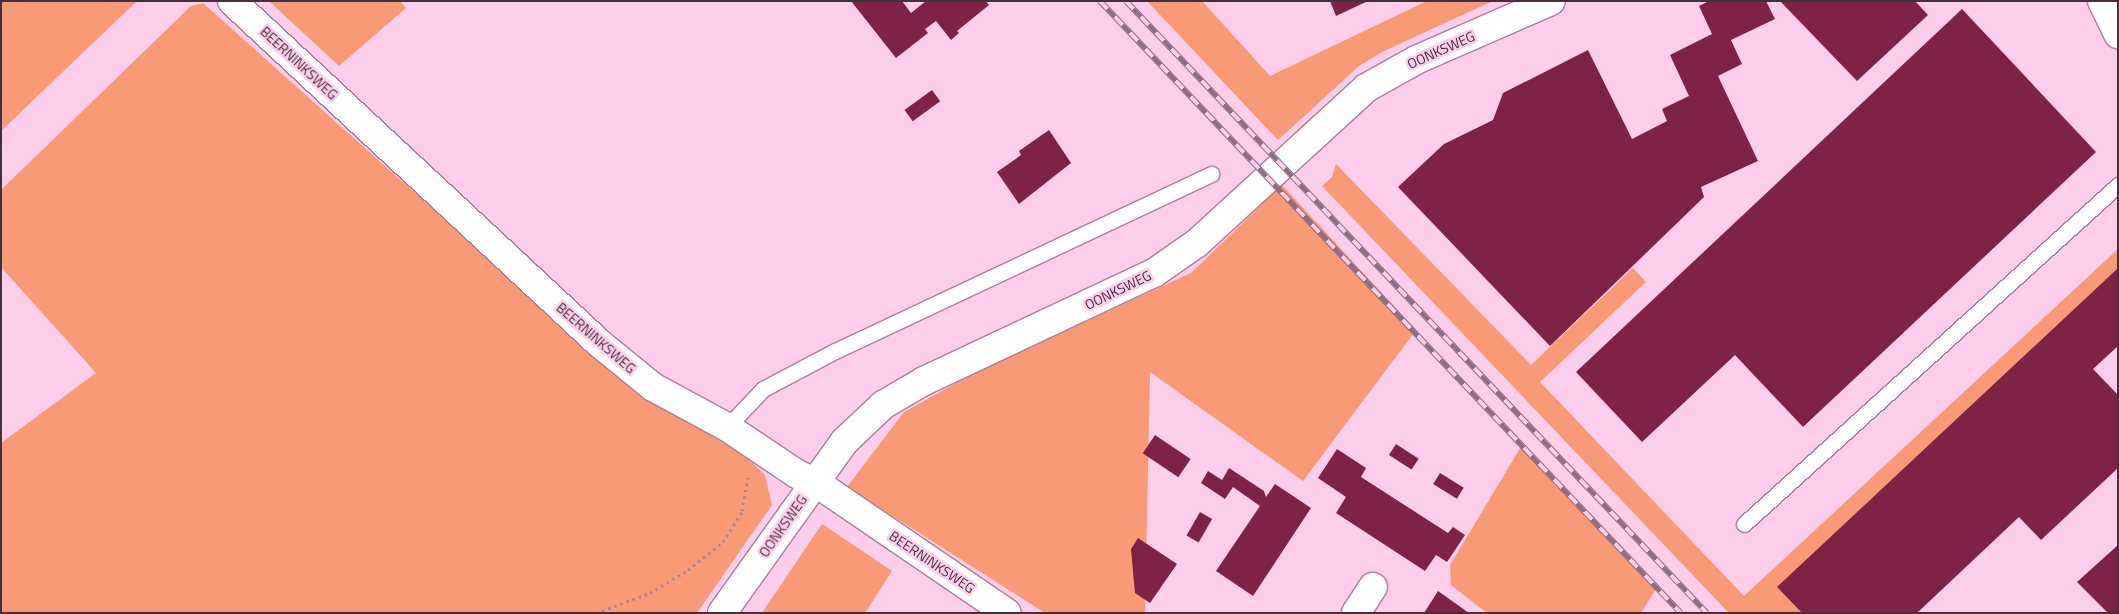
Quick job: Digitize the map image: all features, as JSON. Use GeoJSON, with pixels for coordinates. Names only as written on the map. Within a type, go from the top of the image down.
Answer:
{"type":"FeatureCollection","features":[{"type":"Feature","properties":{"kind":"street","name":"BEERNINKSWEG"},"geometry":{"type":"LineString","coordinates":[[232,1],[600,343],[652,387],[727,427],[764,453],[815,482],[1007,613]]}},
{"type":"Feature","properties":{"kind":"street","name":"OONKSWEG"},"geometry":{"type":"LineString","coordinates":[[722,613],[815,482],[854,432],[883,405],[924,381],[1154,273],[1197,243],[1366,88],[1416,60],[1551,1]]}},
{"type":"Feature","properties":{"kind":"street"},"geometry":{"type":"LineString","coordinates":[[2102,1],[2118,34]]}},
{"type":"Feature","properties":{"kind":"street"},"geometry":{"type":"LineString","coordinates":[[1356,613],[1373,587]]}},
{"type":"Feature","properties":{"kind":"lane"},"geometry":{"type":"LineString","coordinates":[[727,427],[763,389],[835,352],[1211,174]]}},
{"type":"Feature","properties":{"kind":"lane"},"geometry":{"type":"LineString","coordinates":[[1744,524],[2118,185]]}},
{"type":"Feature","properties":{"kind":"path"},"geometry":{"type":"LineString","coordinates":[[596,613],[650,593],[688,570],[723,542],[735,528],[742,511],[749,477],[764,453]]}},
{"type":"Feature","properties":{"kind":"shaded area"},"geometry":{"type":"Polygon","coordinates":[[[1,1],[137,1],[1,131],[1,1]]]}},
{"type":"Feature","properties":{"kind":"shaded area"},"geometry":{"type":"Polygon","coordinates":[[[269,1],[400,1],[406,8],[339,66],[269,1]]]}},
{"type":"Feature","properties":{"kind":"shaded area"},"geometry":{"type":"Polygon","coordinates":[[[1147,1],[1202,1],[1270,76],[1427,1],[1493,1],[1384,51],[1359,66],[1278,140],[1147,1]]]}},
{"type":"Feature","properties":{"kind":"shaded area"},"geometry":{"type":"Polygon","coordinates":[[[203,3],[596,355],[740,451],[765,475],[772,505],[697,613],[1,613],[1,443],[96,373],[1,267],[1,190],[191,6],[203,3]]]}},
{"type":"Feature","properties":{"kind":"shaded area"},"geometry":{"type":"Polygon","coordinates":[[[1336,164],[1531,365],[1633,268],[1646,282],[1540,382],[1744,596],[2118,249],[2118,268],[1778,587],[1802,613],[1729,613],[1322,186],[1332,177],[1336,164]]]}},
{"type":"Feature","properties":{"kind":"shaded area"},"geometry":{"type":"Polygon","coordinates":[[[1282,185],[1416,330],[1303,481],[1150,372],[1145,613],[1045,613],[847,487],[904,412],[976,372],[1191,273],[1282,185]]]}},
{"type":"Feature","properties":{"kind":"shaded area"},"geometry":{"type":"Polygon","coordinates":[[[1522,445],[1656,589],[1641,613],[1487,613],[1451,585],[1450,565],[1522,445]]]}},
{"type":"Feature","properties":{"kind":"shaded area"},"geometry":{"type":"Polygon","coordinates":[[[822,524],[892,571],[865,613],[762,613],[822,524]]]}},
{"type":"Feature","properties":{"kind":"building"},"geometry":{"type":"Polygon","coordinates":[[[851,1],[902,1],[911,13],[926,1],[986,1],[989,5],[957,31],[959,33],[951,40],[936,21],[925,29],[928,33],[896,58],[851,1]]]}},
{"type":"Feature","properties":{"kind":"building"},"geometry":{"type":"Polygon","coordinates":[[[1330,1],[1368,1],[1336,16],[1330,1]]]}},
{"type":"Feature","properties":{"kind":"building"},"geometry":{"type":"Polygon","coordinates":[[[1709,1],[1766,1],[1775,19],[1731,40],[1742,64],[1718,76],[1758,161],[1701,187],[1704,197],[1550,346],[1398,187],[1444,144],[1493,120],[1503,93],[1588,50],[1632,139],[1667,121],[1662,109],[1689,96],[1670,55],[1712,34],[1699,6],[1709,1]]]}},
{"type":"Feature","properties":{"kind":"building"},"geometry":{"type":"Polygon","coordinates":[[[1780,1],[1915,1],[1928,15],[1857,81],[1780,1]]]}},
{"type":"Feature","properties":{"kind":"building"},"geometry":{"type":"Polygon","coordinates":[[[1962,9],[2096,152],[1803,427],[1735,355],[1642,442],[1576,372],[1962,9]]]}},
{"type":"Feature","properties":{"kind":"building"},"geometry":{"type":"Polygon","coordinates":[[[932,90],[940,101],[913,121],[904,110],[932,90]]]}},
{"type":"Feature","properties":{"kind":"building"},"geometry":{"type":"Polygon","coordinates":[[[1049,130],[1071,163],[1019,204],[997,172],[1021,155],[1019,151],[1049,130]]]}},
{"type":"Feature","properties":{"kind":"building"},"geometry":{"type":"Polygon","coordinates":[[[2118,268],[2118,346],[2093,369],[2118,395],[2118,468],[2041,540],[2019,517],[1917,613],[1802,613],[1777,587],[2118,268]]]}},
{"type":"Feature","properties":{"kind":"building"},"geometry":{"type":"Polygon","coordinates":[[[1155,435],[1191,459],[1178,477],[1143,453],[1155,435]]]}},
{"type":"Feature","properties":{"kind":"building"},"geometry":{"type":"Polygon","coordinates":[[[1396,444],[1419,459],[1412,470],[1389,455],[1396,444]]]}},
{"type":"Feature","properties":{"kind":"building"},"geometry":{"type":"Polygon","coordinates":[[[1337,449],[1366,468],[1361,477],[1448,533],[1453,527],[1465,535],[1447,562],[1436,555],[1425,571],[1336,513],[1346,497],[1318,478],[1337,449]]]}},
{"type":"Feature","properties":{"kind":"building"},"geometry":{"type":"Polygon","coordinates":[[[1229,468],[1264,491],[1266,497],[1275,484],[1311,508],[1253,596],[1216,571],[1260,506],[1233,487],[1225,499],[1201,483],[1208,471],[1222,480],[1229,468]]]}},
{"type":"Feature","properties":{"kind":"building"},"geometry":{"type":"Polygon","coordinates":[[[1440,473],[1464,488],[1457,499],[1433,484],[1440,473]]]}},
{"type":"Feature","properties":{"kind":"building"},"geometry":{"type":"Polygon","coordinates":[[[1200,512],[1212,519],[1199,542],[1186,535],[1200,512]]]}},
{"type":"Feature","properties":{"kind":"building"},"geometry":{"type":"Polygon","coordinates":[[[1138,538],[1177,564],[1150,603],[1135,593],[1131,549],[1138,538]]]}},
{"type":"Feature","properties":{"kind":"building"},"geometry":{"type":"Polygon","coordinates":[[[2118,545],[2118,613],[2108,613],[2077,582],[2118,545]]]}},
{"type":"Feature","properties":{"kind":"building"},"geometry":{"type":"Polygon","coordinates":[[[1438,591],[1469,613],[1424,613],[1438,591]]]}},
{"type":"Feature","properties":{"kind":"railway"},"geometry":{"type":"LineString","coordinates":[[1100,1],[1681,613]]}},
{"type":"Feature","properties":{"kind":"railway"},"geometry":{"type":"LineString","coordinates":[[1126,1],[1707,613]]}}]}
